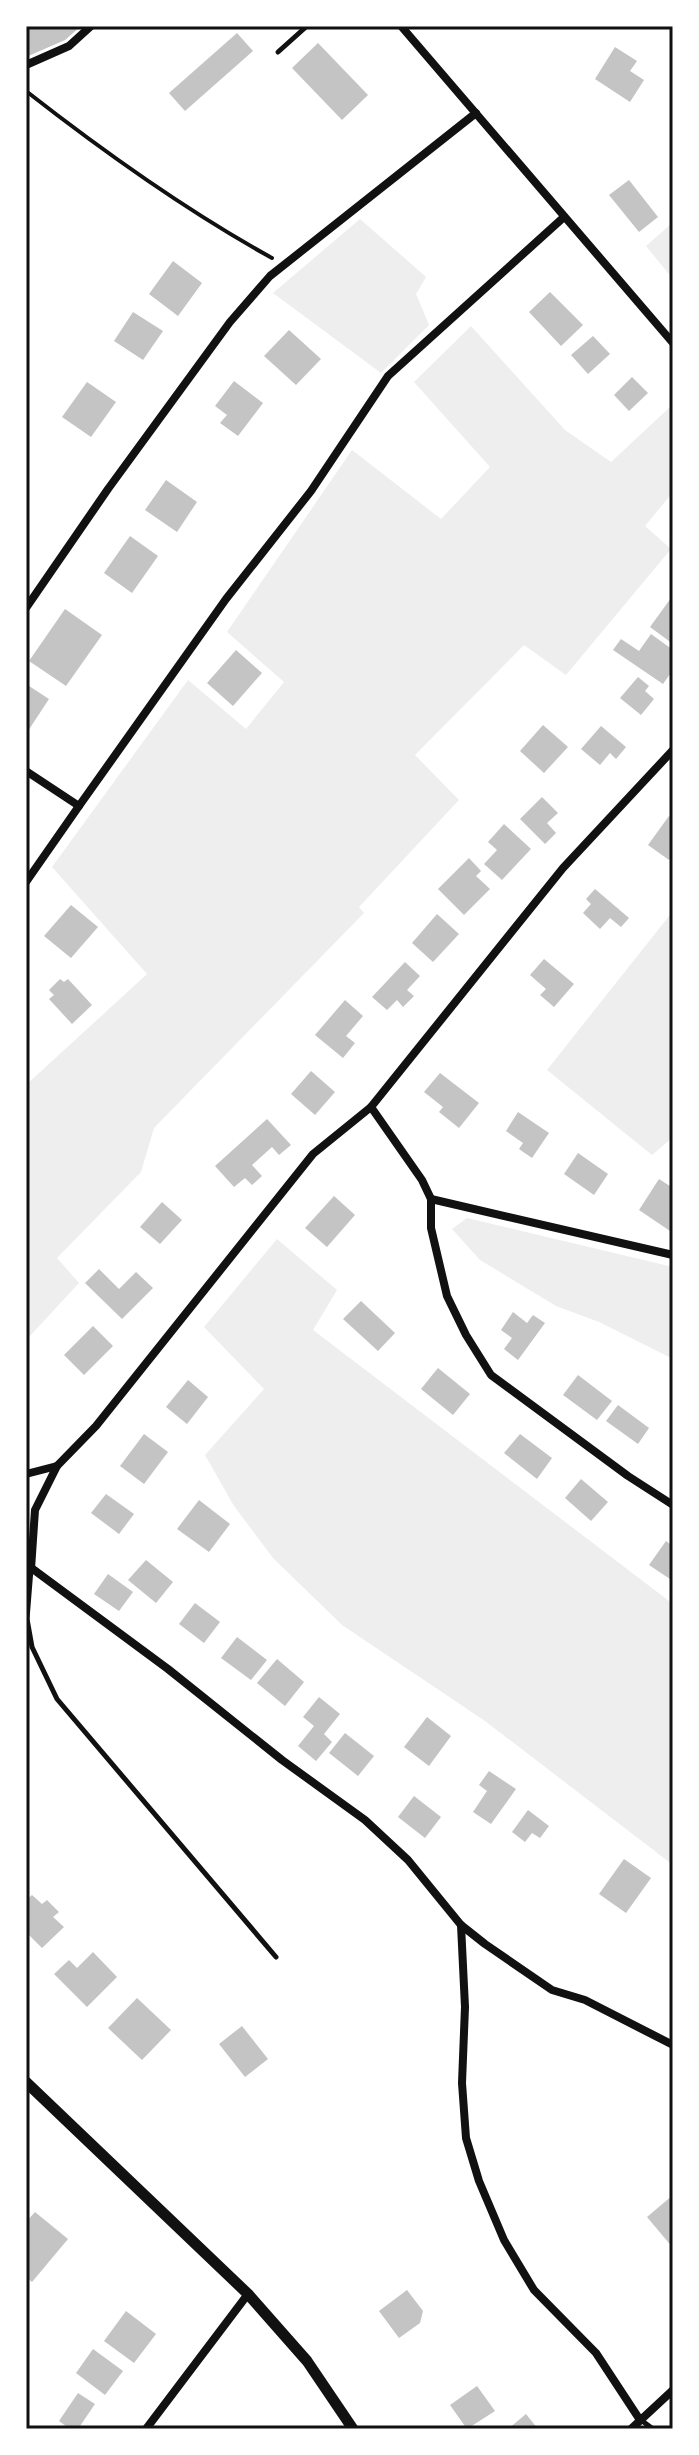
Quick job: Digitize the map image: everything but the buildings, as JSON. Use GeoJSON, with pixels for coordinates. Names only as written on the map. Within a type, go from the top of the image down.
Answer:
{"type":"FeatureCollection","features":[{"type":"Feature","properties":{"kind":"street"},"geometry":{"type":"LineString","coordinates":[[26,65],[69,46],[91,26]]}},
{"type":"Feature","properties":{"kind":"street"},"geometry":{"type":"LineString","coordinates":[[401,26],[673,343]]}},
{"type":"Feature","properties":{"kind":"street"},"geometry":{"type":"LineString","coordinates":[[26,608],[230,322],[270,276],[476,113]]}},
{"type":"Feature","properties":{"kind":"street"},"geometry":{"type":"LineString","coordinates":[[26,882],[226,599],[311,491],[388,376],[564,217]]}},
{"type":"Feature","properties":{"kind":"street"},"geometry":{"type":"LineString","coordinates":[[673,750],[563,868],[371,1107],[313,1154],[96,1426],[57,1466],[35,1510],[29,1566],[365,1820],[408,1860],[461,1925],[485,1944],[552,1990],[585,2000],[673,2045]]}},
{"type":"Feature","properties":{"kind":"street"},"geometry":{"type":"LineString","coordinates":[[26,771],[79,806]]}},
{"type":"Feature","properties":{"kind":"street"},"geometry":{"type":"LineString","coordinates":[[371,1107],[422,1180],[431,1199],[431,1228],[447,1296],[491,1375],[628,1476],[673,1505]]}},
{"type":"Feature","properties":{"kind":"street"},"geometry":{"type":"LineString","coordinates":[[431,1199],[673,1255]]}},
{"type":"Feature","properties":{"kind":"street"},"geometry":{"type":"LineString","coordinates":[[26,1474],[57,1466]]}},
{"type":"Feature","properties":{"kind":"street"},"geometry":{"type":"LineString","coordinates":[[461,1925],[465,2007],[462,2083],[466,2138],[479,2181],[504,2240],[534,2290],[596,2353],[640,2420]]}},
{"type":"Feature","properties":{"kind":"street"},"geometry":{"type":"LineString","coordinates":[[26,2082],[248,2294],[307,2361],[353,2429]]}},
{"type":"Feature","properties":{"kind":"street"},"geometry":{"type":"LineString","coordinates":[[146,2429],[248,2294]]}},
{"type":"Feature","properties":{"kind":"street"},"geometry":{"type":"LineString","coordinates":[[631,2429],[673,2390]]}},
{"type":"Feature","properties":{"kind":"lane"},"geometry":{"type":"LineString","coordinates":[[278,52],[307,26]]}},
{"type":"Feature","properties":{"kind":"lane"},"geometry":{"type":"LineString","coordinates":[[29,1566],[27,1619],[32,1647],[57,1699],[276,1957]]}},
{"type":"Feature","properties":{"kind":"lane"},"geometry":{"type":"LineString","coordinates":[[640,2420],[653,2429]]}},
{"type":"Feature","properties":{"kind":"path"},"geometry":{"type":"LineString","coordinates":[[26,91],[91,142],[181,203],[284,265]]}},
{"type":"Feature","properties":{"kind":"shaded area"},"geometry":{"type":"Polygon","coordinates":[[[673,209],[673,279],[646,246],[670,225],[673,209]]]}},
{"type":"Feature","properties":{"kind":"shaded area"},"geometry":{"type":"Polygon","coordinates":[[[360,219],[426,277],[416,294],[429,325],[381,373],[273,293],[360,219]]]}},
{"type":"Feature","properties":{"kind":"shaded area"},"geometry":{"type":"Polygon","coordinates":[[[471,326],[565,430],[611,462],[670,407],[673,410],[673,492],[645,526],[671,549],[566,675],[524,645],[415,755],[459,800],[359,907],[364,913],[154,1128],[141,1172],[57,1258],[79,1283],[29,1337],[26,1334],[26,1085],[147,974],[52,867],[188,680],[246,729],[284,682],[227,632],[352,450],[441,519],[490,467],[414,382],[471,326]]]}},
{"type":"Feature","properties":{"kind":"shaded area"},"geometry":{"type":"Polygon","coordinates":[[[673,911],[673,1137],[652,1155],[547,1070],[673,911]]]}},
{"type":"Feature","properties":{"kind":"shaded area"},"geometry":{"type":"Polygon","coordinates":[[[467,1218],[673,1267],[673,1359],[599,1322],[556,1306],[480,1260],[452,1229],[467,1218]]]}},
{"type":"Feature","properties":{"kind":"shaded area"},"geometry":{"type":"Polygon","coordinates":[[[277,1239],[337,1290],[313,1330],[673,1604],[673,1865],[485,1721],[342,1625],[273,1558],[234,1506],[205,1455],[264,1389],[204,1327],[277,1239]]]}}]}
